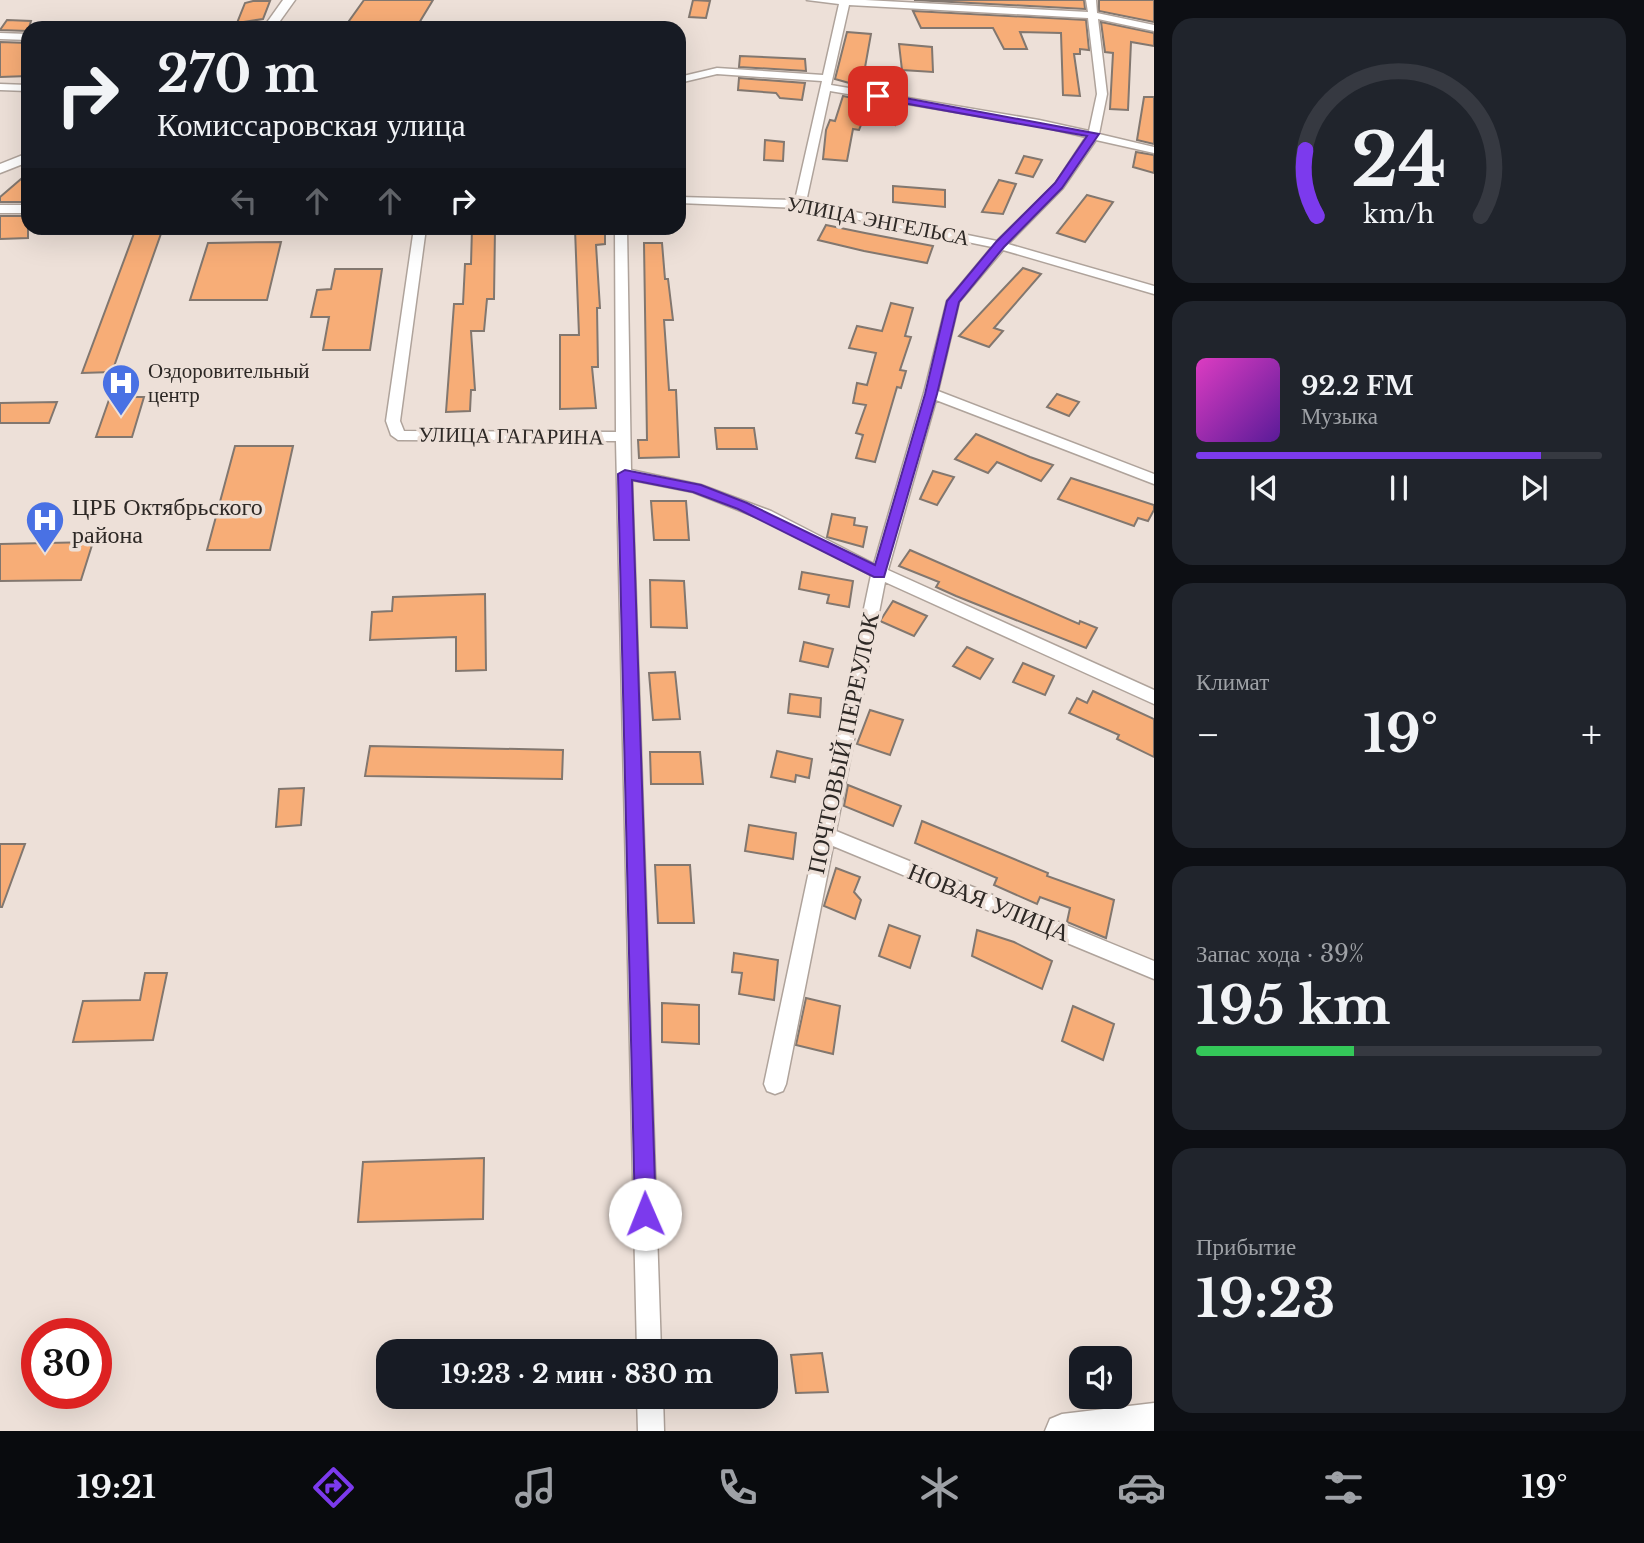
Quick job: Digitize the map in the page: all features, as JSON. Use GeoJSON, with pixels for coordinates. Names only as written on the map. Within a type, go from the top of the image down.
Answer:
{"type":"FeatureCollection","features":[{"type":"Feature","properties":{"kind":"street"},"geometry":{"type":"LineString","coordinates":[[274,21],[289,0]]}},
{"type":"Feature","properties":{"kind":"street"},"geometry":{"type":"LineString","coordinates":[[812,0],[1092,7],[1154,28]]}},
{"type":"Feature","properties":{"kind":"street"},"geometry":{"type":"LineString","coordinates":[[800,204],[845,1]]}},
{"type":"Feature","properties":{"kind":"street","name":"ПОЧТОВЫЙ ПЕРЕУЛОК"},"geometry":{"type":"LineString","coordinates":[[775,1084],[823,834],[879,573],[931,394],[953,301],[1000,245],[1059,186],[1094,134],[1102,94],[1092,7]]}},
{"type":"Feature","properties":{"kind":"street"},"geometry":{"type":"LineString","coordinates":[[0,36],[21,37]]}},
{"type":"Feature","properties":{"kind":"street"},"geometry":{"type":"LineString","coordinates":[[686,78],[717,71],[826,83],[1094,134],[1154,150]]}},
{"type":"Feature","properties":{"kind":"street"},"geometry":{"type":"LineString","coordinates":[[0,87],[21,88]]}},
{"type":"Feature","properties":{"kind":"street"},"geometry":{"type":"LineString","coordinates":[[0,169],[21,160]]}},
{"type":"Feature","properties":{"kind":"street","name":"УЛИЦА ЭНГЕЛЬСА"},"geometry":{"type":"LineString","coordinates":[[686,200],[800,204],[1000,245],[1154,290]]}},
{"type":"Feature","properties":{"kind":"street"},"geometry":{"type":"LineString","coordinates":[[0,209],[21,209]]}},
{"type":"Feature","properties":{"kind":"street","name":"УЛИЦА ГАГАРИНА"},"geometry":{"type":"LineString","coordinates":[[419,235],[393,421],[398,435],[623,437]]}},
{"type":"Feature","properties":{"kind":"street"},"geometry":{"type":"LineString","coordinates":[[621,235],[623,437],[649,1339]]}},
{"type":"Feature","properties":{"kind":"street"},"geometry":{"type":"LineString","coordinates":[[931,394],[1154,479]]}},
{"type":"Feature","properties":{"kind":"street"},"geometry":{"type":"LineString","coordinates":[[625,474],[696,488],[743,506],[879,573],[1154,697]]}},
{"type":"Feature","properties":{"kind":"street","name":"НОВАЯ УЛИЦА"},"geometry":{"type":"LineString","coordinates":[[823,834],[1154,970]]}},
{"type":"Feature","properties":{"kind":"street"},"geometry":{"type":"LineString","coordinates":[[650,1409],[651,1431]]}},
{"type":"Feature","properties":{"kind":"street"},"geometry":{"type":"LineString","coordinates":[[1062,1431],[1154,1420]]}},
{"type":"Feature","properties":{"kind":"building"},"geometry":{"type":"Polygon","coordinates":[[[364,0],[433,0],[420,21],[349,21],[364,0]]]}},
{"type":"Feature","properties":{"kind":"building"},"geometry":{"type":"Polygon","coordinates":[[[693,0],[710,1],[706,18],[689,17],[693,0]]]}},
{"type":"Feature","properties":{"kind":"building"},"geometry":{"type":"Polygon","coordinates":[[[914,0],[1084,0],[1085,9],[914,0]]]}},
{"type":"Feature","properties":{"kind":"building"},"geometry":{"type":"Polygon","coordinates":[[[1099,0],[1154,0],[1154,22],[1099,11],[1099,0]]]}},
{"type":"Feature","properties":{"kind":"building"},"geometry":{"type":"Polygon","coordinates":[[[270,1],[263,19],[238,21],[245,3],[270,1]]]}},
{"type":"Feature","properties":{"kind":"building"},"geometry":{"type":"Polygon","coordinates":[[[913,11],[1086,20],[1089,50],[1080,49],[1080,54],[1074,54],[1080,96],[1063,95],[1061,33],[1020,32],[1027,49],[1004,49],[993,28],[921,28],[913,11]]]}},
{"type":"Feature","properties":{"kind":"building"},"geometry":{"type":"Polygon","coordinates":[[[7,20],[31,21],[21,21],[21,31],[0,30],[7,20]]]}},
{"type":"Feature","properties":{"kind":"building"},"geometry":{"type":"Polygon","coordinates":[[[1101,22],[1154,33],[1154,46],[1131,42],[1128,110],[1110,109],[1113,53],[1105,52],[1101,22]]]}},
{"type":"Feature","properties":{"kind":"building"},"geometry":{"type":"Polygon","coordinates":[[[847,32],[871,34],[864,73],[869,73],[867,88],[835,79],[847,32]]]}},
{"type":"Feature","properties":{"kind":"building"},"geometry":{"type":"Polygon","coordinates":[[[0,42],[21,43],[21,76],[0,77],[0,42]]]}},
{"type":"Feature","properties":{"kind":"building"},"geometry":{"type":"Polygon","coordinates":[[[899,44],[932,47],[933,72],[902,70],[899,44]]]}},
{"type":"Feature","properties":{"kind":"building"},"geometry":{"type":"Polygon","coordinates":[[[740,56],[805,59],[806,71],[739,67],[740,56]]]}},
{"type":"Feature","properties":{"kind":"building"},"geometry":{"type":"Polygon","coordinates":[[[739,78],[805,83],[802,100],[780,98],[776,93],[738,90],[739,78]]]}},
{"type":"Feature","properties":{"kind":"building"},"geometry":{"type":"Polygon","coordinates":[[[843,96],[895,107],[895,125],[863,120],[859,130],[853,129],[847,161],[823,159],[826,130],[830,120],[835,121],[843,96]]]}},
{"type":"Feature","properties":{"kind":"building"},"geometry":{"type":"Polygon","coordinates":[[[1144,97],[1154,97],[1154,144],[1137,140],[1144,97]]]}},
{"type":"Feature","properties":{"kind":"building"},"geometry":{"type":"Polygon","coordinates":[[[765,140],[784,142],[783,161],[764,160],[765,140]]]}},
{"type":"Feature","properties":{"kind":"building"},"geometry":{"type":"Polygon","coordinates":[[[1136,152],[1154,155],[1154,173],[1133,167],[1136,152]]]}},
{"type":"Feature","properties":{"kind":"building"},"geometry":{"type":"Polygon","coordinates":[[[1024,156],[1042,160],[1033,177],[1016,173],[1024,156]]]}},
{"type":"Feature","properties":{"kind":"building"},"geometry":{"type":"Polygon","coordinates":[[[21,179],[21,202],[0,202],[0,197],[21,179]]]}},
{"type":"Feature","properties":{"kind":"building"},"geometry":{"type":"Polygon","coordinates":[[[999,180],[1016,184],[1003,214],[982,212],[999,180]]]}},
{"type":"Feature","properties":{"kind":"building"},"geometry":{"type":"Polygon","coordinates":[[[893,186],[945,190],[945,207],[893,202],[893,186]]]}},
{"type":"Feature","properties":{"kind":"building"},"geometry":{"type":"Polygon","coordinates":[[[1087,195],[1113,202],[1085,242],[1057,233],[1087,195]]]}},
{"type":"Feature","properties":{"kind":"building"},"geometry":{"type":"Polygon","coordinates":[[[0,216],[21,216],[21,235],[28,235],[28,238],[0,239],[0,216]]]}},
{"type":"Feature","properties":{"kind":"building"},"geometry":{"type":"Polygon","coordinates":[[[826,225],[933,246],[927,263],[864,251],[818,240],[826,225]]]}},
{"type":"Feature","properties":{"kind":"building"},"geometry":{"type":"Polygon","coordinates":[[[133,235],[161,235],[112,372],[82,373],[133,235]]]}},
{"type":"Feature","properties":{"kind":"building"},"geometry":{"type":"Polygon","coordinates":[[[472,235],[495,235],[494,299],[487,299],[484,331],[471,331],[475,390],[471,390],[470,411],[446,412],[454,304],[463,304],[465,264],[471,264],[472,235]]]}},
{"type":"Feature","properties":{"kind":"building"},"geometry":{"type":"Polygon","coordinates":[[[575,235],[605,235],[605,244],[596,245],[600,308],[597,308],[598,367],[592,367],[596,408],[560,409],[560,335],[579,335],[575,235]]]}},
{"type":"Feature","properties":{"kind":"building"},"geometry":{"type":"Polygon","coordinates":[[[281,242],[267,300],[190,300],[208,243],[281,242]]]}},
{"type":"Feature","properties":{"kind":"building"},"geometry":{"type":"Polygon","coordinates":[[[644,243],[662,243],[665,279],[668,279],[673,320],[664,320],[669,390],[676,390],[679,457],[639,458],[638,440],[647,440],[644,243]]]}},
{"type":"Feature","properties":{"kind":"building"},"geometry":{"type":"Polygon","coordinates":[[[1023,268],[1041,274],[994,328],[1003,331],[989,347],[959,336],[1023,268]]]}},
{"type":"Feature","properties":{"kind":"building"},"geometry":{"type":"Polygon","coordinates":[[[335,269],[382,269],[370,350],[323,350],[329,317],[311,317],[317,290],[331,289],[335,269]]]}},
{"type":"Feature","properties":{"kind":"building"},"geometry":{"type":"Polygon","coordinates":[[[891,303],[913,308],[905,336],[911,337],[900,370],[906,371],[901,388],[897,387],[875,462],[856,458],[863,435],[856,433],[866,405],[853,403],[857,383],[867,385],[876,353],[849,348],[857,326],[882,331],[891,303]]]}},
{"type":"Feature","properties":{"kind":"building"},"geometry":{"type":"Polygon","coordinates":[[[1057,394],[1079,402],[1069,416],[1047,407],[1057,394]]]}},
{"type":"Feature","properties":{"kind":"building","name":"Оздоровительный центр"},"geometry":{"type":"Polygon","coordinates":[[[110,397],[144,397],[132,437],[96,437],[110,397]]]}},
{"type":"Feature","properties":{"kind":"building"},"geometry":{"type":"Polygon","coordinates":[[[57,402],[49,423],[0,423],[0,403],[57,402]]]}},
{"type":"Feature","properties":{"kind":"building"},"geometry":{"type":"Polygon","coordinates":[[[715,428],[754,428],[757,449],[717,449],[715,428]]]}},
{"type":"Feature","properties":{"kind":"building"},"geometry":{"type":"Polygon","coordinates":[[[976,434],[1053,465],[1041,481],[997,462],[988,473],[955,459],[976,434]]]}},
{"type":"Feature","properties":{"kind":"building"},"geometry":{"type":"Polygon","coordinates":[[[235,446],[293,446],[270,550],[207,550],[235,446]]]}},
{"type":"Feature","properties":{"kind":"building"},"geometry":{"type":"Polygon","coordinates":[[[933,471],[954,477],[937,505],[920,499],[933,471]]]}},
{"type":"Feature","properties":{"kind":"building"},"geometry":{"type":"Polygon","coordinates":[[[1071,478],[1154,505],[1154,510],[1148,521],[1138,518],[1134,526],[1058,499],[1071,478]]]}},
{"type":"Feature","properties":{"kind":"building"},"geometry":{"type":"Polygon","coordinates":[[[651,501],[686,501],[689,540],[654,540],[651,501]]]}},
{"type":"Feature","properties":{"kind":"building"},"geometry":{"type":"Polygon","coordinates":[[[832,514],[855,518],[854,525],[867,527],[863,547],[827,537],[832,514]]]}},
{"type":"Feature","properties":{"kind":"building","name":"ЦРБ Октябрьского района"},"geometry":{"type":"Polygon","coordinates":[[[93,542],[81,580],[0,581],[0,544],[93,542]]]}},
{"type":"Feature","properties":{"kind":"building"},"geometry":{"type":"Polygon","coordinates":[[[910,550],[1079,624],[1080,621],[1097,628],[1086,648],[956,596],[936,587],[939,582],[899,566],[910,550]]]}},
{"type":"Feature","properties":{"kind":"building"},"geometry":{"type":"Polygon","coordinates":[[[802,572],[853,581],[849,607],[827,603],[829,595],[799,589],[802,572]]]}},
{"type":"Feature","properties":{"kind":"building"},"geometry":{"type":"Polygon","coordinates":[[[650,580],[684,581],[687,628],[651,627],[650,580]]]}},
{"type":"Feature","properties":{"kind":"building"},"geometry":{"type":"Polygon","coordinates":[[[485,594],[486,670],[456,671],[456,637],[370,640],[372,612],[392,611],[393,597],[485,594]]]}},
{"type":"Feature","properties":{"kind":"building"},"geometry":{"type":"Polygon","coordinates":[[[893,601],[927,616],[914,636],[880,621],[893,601]]]}},
{"type":"Feature","properties":{"kind":"building"},"geometry":{"type":"Polygon","coordinates":[[[804,642],[833,649],[828,667],[800,661],[804,642]]]}},
{"type":"Feature","properties":{"kind":"building"},"geometry":{"type":"Polygon","coordinates":[[[967,647],[993,659],[980,679],[953,666],[967,647]]]}},
{"type":"Feature","properties":{"kind":"building"},"geometry":{"type":"Polygon","coordinates":[[[1023,663],[1054,676],[1045,695],[1013,682],[1023,663]]]}},
{"type":"Feature","properties":{"kind":"building"},"geometry":{"type":"Polygon","coordinates":[[[675,672],[680,719],[653,720],[649,673],[675,672]]]}},
{"type":"Feature","properties":{"kind":"building"},"geometry":{"type":"Polygon","coordinates":[[[1093,691],[1154,719],[1154,757],[1117,739],[1119,735],[1069,713],[1077,698],[1087,703],[1093,691]]]}},
{"type":"Feature","properties":{"kind":"building"},"geometry":{"type":"Polygon","coordinates":[[[790,694],[821,698],[820,717],[788,713],[790,694]]]}},
{"type":"Feature","properties":{"kind":"building"},"geometry":{"type":"Polygon","coordinates":[[[870,710],[903,720],[890,755],[857,744],[870,710]]]}},
{"type":"Feature","properties":{"kind":"building"},"geometry":{"type":"Polygon","coordinates":[[[370,746],[563,750],[562,779],[365,776],[370,746]]]}},
{"type":"Feature","properties":{"kind":"building"},"geometry":{"type":"Polygon","coordinates":[[[777,751],[812,759],[809,778],[796,775],[795,782],[771,777],[777,751]]]}},
{"type":"Feature","properties":{"kind":"building"},"geometry":{"type":"Polygon","coordinates":[[[650,752],[700,752],[703,784],[651,784],[650,752]]]}},
{"type":"Feature","properties":{"kind":"building"},"geometry":{"type":"Polygon","coordinates":[[[848,785],[901,806],[893,826],[844,806],[848,785]]]}},
{"type":"Feature","properties":{"kind":"building"},"geometry":{"type":"Polygon","coordinates":[[[304,788],[301,825],[276,827],[279,789],[304,788]]]}},
{"type":"Feature","properties":{"kind":"building"},"geometry":{"type":"Polygon","coordinates":[[[922,821],[1048,873],[1047,876],[1114,900],[1106,938],[1067,922],[1070,908],[1040,897],[1037,904],[994,885],[997,878],[915,843],[922,821]]]}},
{"type":"Feature","properties":{"kind":"building"},"geometry":{"type":"Polygon","coordinates":[[[749,825],[796,833],[793,859],[745,851],[749,825]]]}},
{"type":"Feature","properties":{"kind":"building"},"geometry":{"type":"Polygon","coordinates":[[[0,844],[25,844],[2,907],[0,907],[0,844]]]}},
{"type":"Feature","properties":{"kind":"building"},"geometry":{"type":"Polygon","coordinates":[[[655,865],[690,865],[694,923],[658,923],[655,865]]]}},
{"type":"Feature","properties":{"kind":"building"},"geometry":{"type":"Polygon","coordinates":[[[836,868],[860,877],[854,892],[861,900],[855,919],[824,906],[836,868]]]}},
{"type":"Feature","properties":{"kind":"building"},"geometry":{"type":"Polygon","coordinates":[[[889,925],[920,936],[910,968],[879,956],[889,925]]]}},
{"type":"Feature","properties":{"kind":"building"},"geometry":{"type":"Polygon","coordinates":[[[977,930],[1014,942],[1052,961],[1042,989],[972,956],[977,930]]]}},
{"type":"Feature","properties":{"kind":"building"},"geometry":{"type":"Polygon","coordinates":[[[734,953],[778,960],[774,1000],[739,994],[742,973],[732,972],[734,953]]]}},
{"type":"Feature","properties":{"kind":"building"},"geometry":{"type":"Polygon","coordinates":[[[145,973],[167,973],[153,1040],[73,1042],[83,1001],[140,1000],[145,973]]]}},
{"type":"Feature","properties":{"kind":"building"},"geometry":{"type":"Polygon","coordinates":[[[806,998],[840,1006],[833,1054],[796,1045],[806,998]]]}},
{"type":"Feature","properties":{"kind":"building"},"geometry":{"type":"Polygon","coordinates":[[[662,1003],[699,1005],[699,1044],[662,1042],[662,1003]]]}},
{"type":"Feature","properties":{"kind":"building"},"geometry":{"type":"Polygon","coordinates":[[[1073,1006],[1114,1024],[1103,1060],[1062,1041],[1073,1006]]]}},
{"type":"Feature","properties":{"kind":"building"},"geometry":{"type":"Polygon","coordinates":[[[484,1158],[483,1219],[358,1222],[363,1162],[484,1158]]]}},
{"type":"Feature","properties":{"kind":"building"},"geometry":{"type":"Polygon","coordinates":[[[822,1353],[828,1392],[796,1393],[791,1355],[822,1353]]]}},
{"type":"Feature","properties":{"kind":"place","name":"Оздоровительный центр"},"geometry":{"type":"Point","coordinates":[121,417]}},
{"type":"Feature","properties":{"kind":"place","name":"ЦРБ Октябрьского района"},"geometry":{"type":"Point","coordinates":[45,554]}},
{"type":"Feature","properties":{"kind":"route"},"geometry":{"type":"LineString","coordinates":[[645,1214],[625,474],[696,488],[743,506],[879,573],[931,394],[953,301],[1000,245],[1059,186],[1094,134],[878,96]]}}]}
